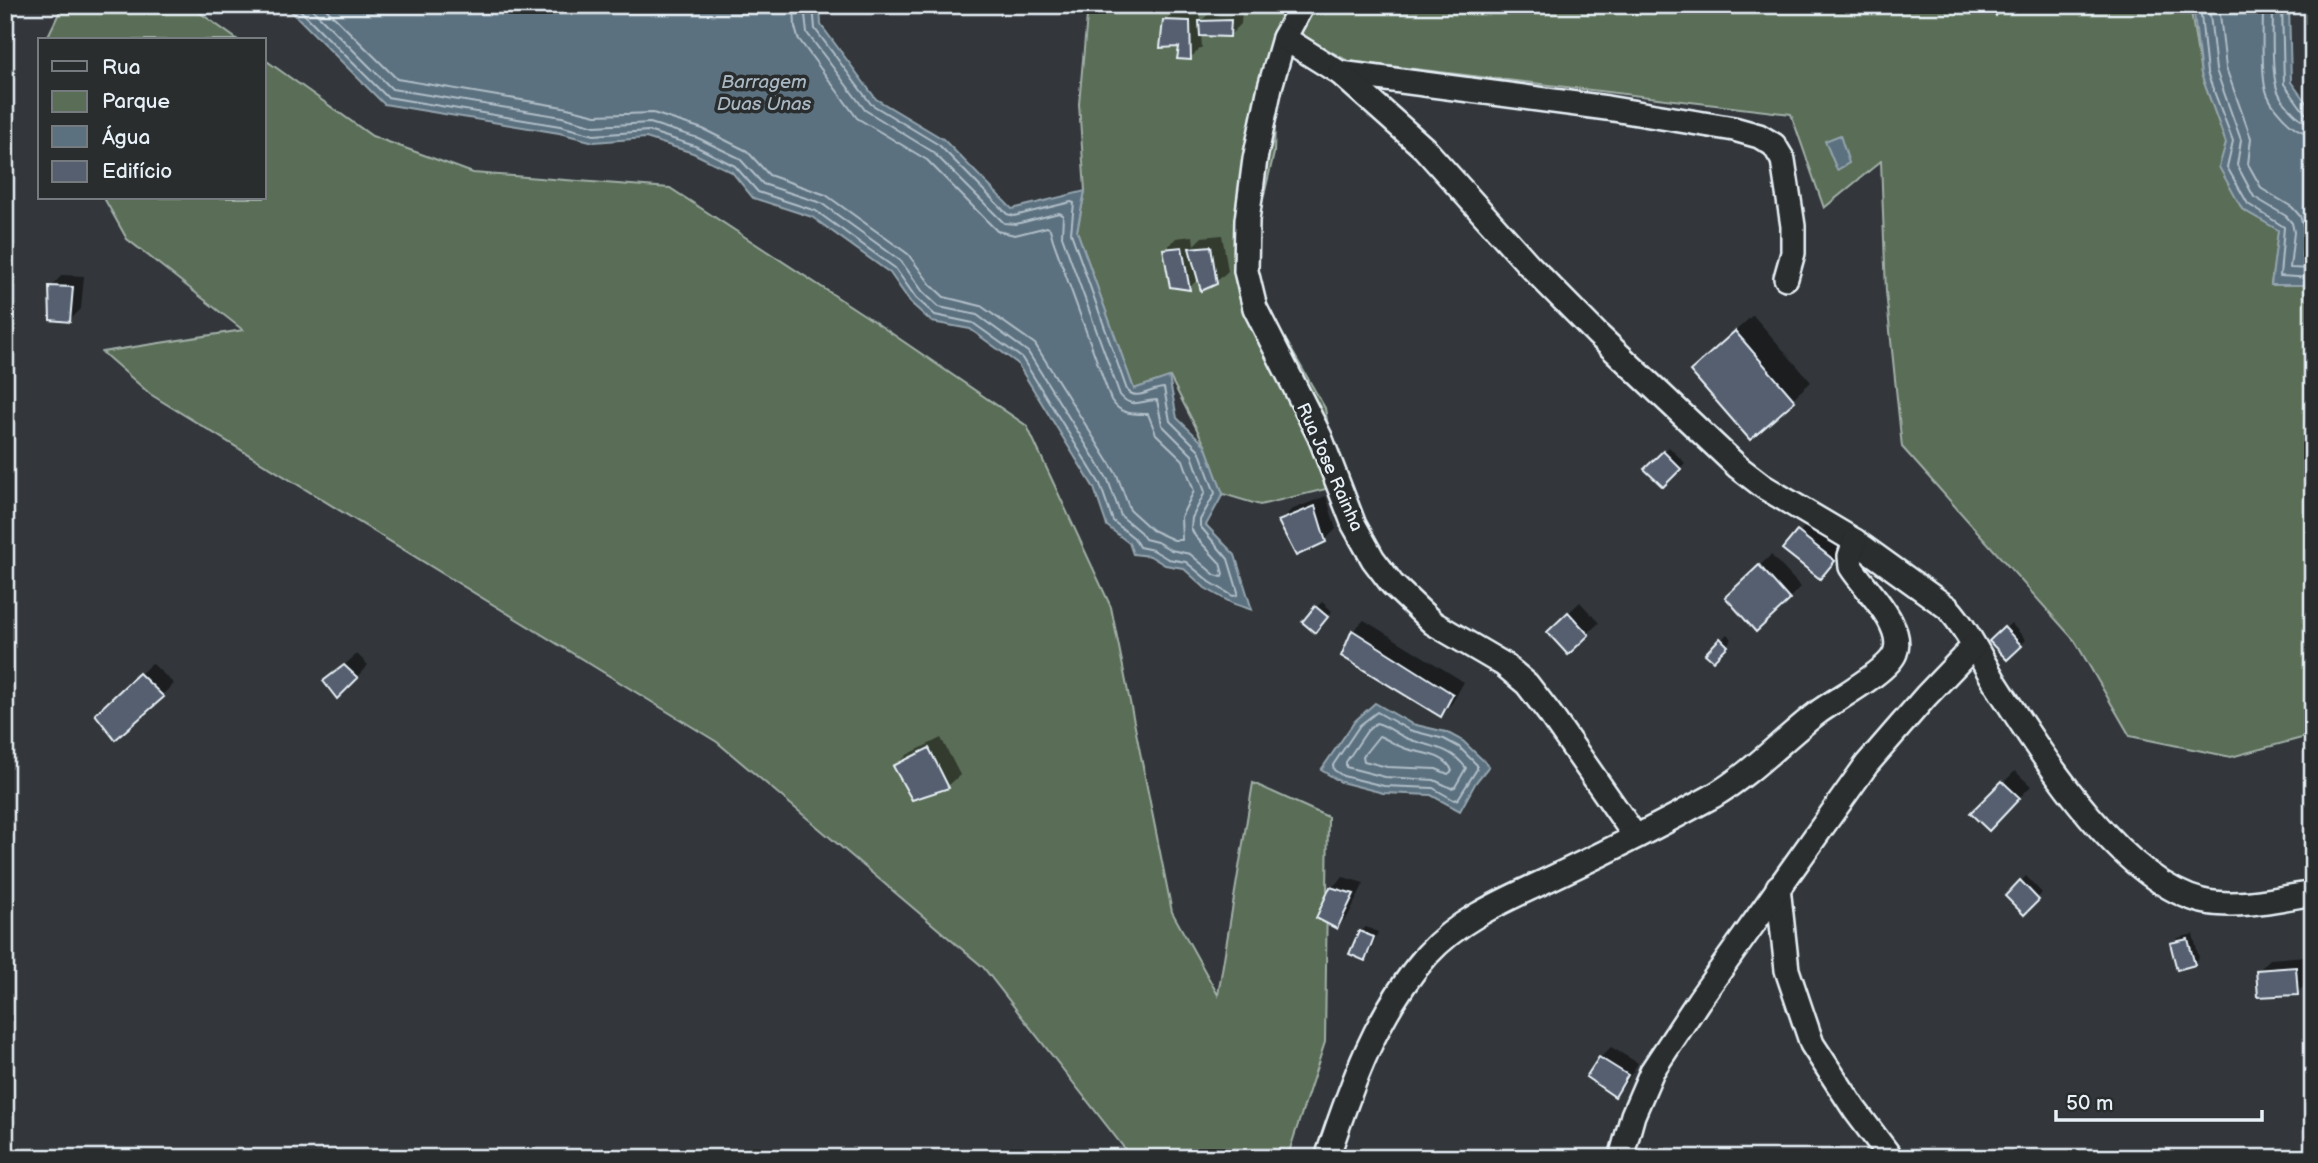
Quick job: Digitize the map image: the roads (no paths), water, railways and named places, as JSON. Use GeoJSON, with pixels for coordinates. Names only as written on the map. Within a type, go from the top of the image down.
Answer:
{"type":"FeatureCollection","features":[{"type":"Feature","properties":{"kind":"street","name":"Rua Jose Rainha"},"geometry":{"type":"LineString","coordinates":[[1302,5],[1284,38],[1270,87],[1255,159],[1247,220],[1246,271],[1255,308],[1320,438],[1354,525],[1373,559],[1392,584],[1433,623],[1503,664],[1527,684],[1635,836]]}},
{"type":"Feature","properties":{"kind":"street"},"geometry":{"type":"LineString","coordinates":[[1284,38],[1340,73],[1424,148],[1529,265],[1597,334],[1738,467],[1763,487],[1855,541],[1948,608],[1958,619],[1973,647],[2046,758],[2086,811],[2121,850],[2161,883],[2202,901],[2247,903],[2313,893]]}},
{"type":"Feature","properties":{"kind":"street"},"geometry":{"type":"LineString","coordinates":[[1340,73],[1607,108],[1734,129],[1759,136],[1774,145],[1783,160],[1793,226],[1793,253],[1786,278]]}},
{"type":"Feature","properties":{"kind":"street"},"geometry":{"type":"LineString","coordinates":[[1327,1158],[1347,1099],[1374,1034],[1399,990],[1429,953],[1488,908],[1635,836],[1739,780],[1799,727],[1887,665],[1895,653],[1897,640],[1892,623],[1851,567],[1850,556],[1855,541]]}},
{"type":"Feature","properties":{"kind":"street"},"geometry":{"type":"LineString","coordinates":[[1621,1158],[1633,1115],[1652,1071],[1699,1000],[1867,764],[1973,647]]}},
{"type":"Feature","properties":{"kind":"street"},"geometry":{"type":"LineString","coordinates":[[1778,887],[1787,970],[1812,1044],[1855,1110],[1891,1158]]}},
{"type":"Feature","properties":{"kind":"water","name":"Barragem Duas Unas"},"geometry":{"type":"Polygon","coordinates":[[[285,5],[820,5],[821,25],[876,99],[943,139],[1012,209],[1085,191],[1077,231],[1134,389],[1169,377],[1177,418],[1205,445],[1223,494],[1206,525],[1235,555],[1252,610],[1232,603],[1205,588],[1183,568],[1165,565],[1150,556],[1133,554],[1129,543],[1107,526],[1094,488],[1017,363],[970,329],[932,322],[911,303],[890,273],[812,217],[753,198],[732,172],[693,153],[646,138],[594,142],[559,133],[384,104],[285,5]]]}},
{"type":"Feature","properties":{"kind":"water"},"geometry":{"type":"Polygon","coordinates":[[[2193,5],[2289,5],[2291,82],[2313,112],[2313,285],[2271,285],[2278,230],[2242,209],[2219,167],[2226,143],[2201,74],[2193,5]]]}},
{"type":"Feature","properties":{"kind":"water"},"geometry":{"type":"Polygon","coordinates":[[[1840,135],[1849,163],[1837,170],[1825,141],[1840,135]]]}},
{"type":"Feature","properties":{"kind":"water"},"geometry":{"type":"Polygon","coordinates":[[[1375,703],[1412,724],[1446,732],[1463,741],[1489,766],[1476,782],[1460,811],[1431,795],[1383,793],[1341,782],[1321,770],[1355,721],[1375,703]]]}}]}
